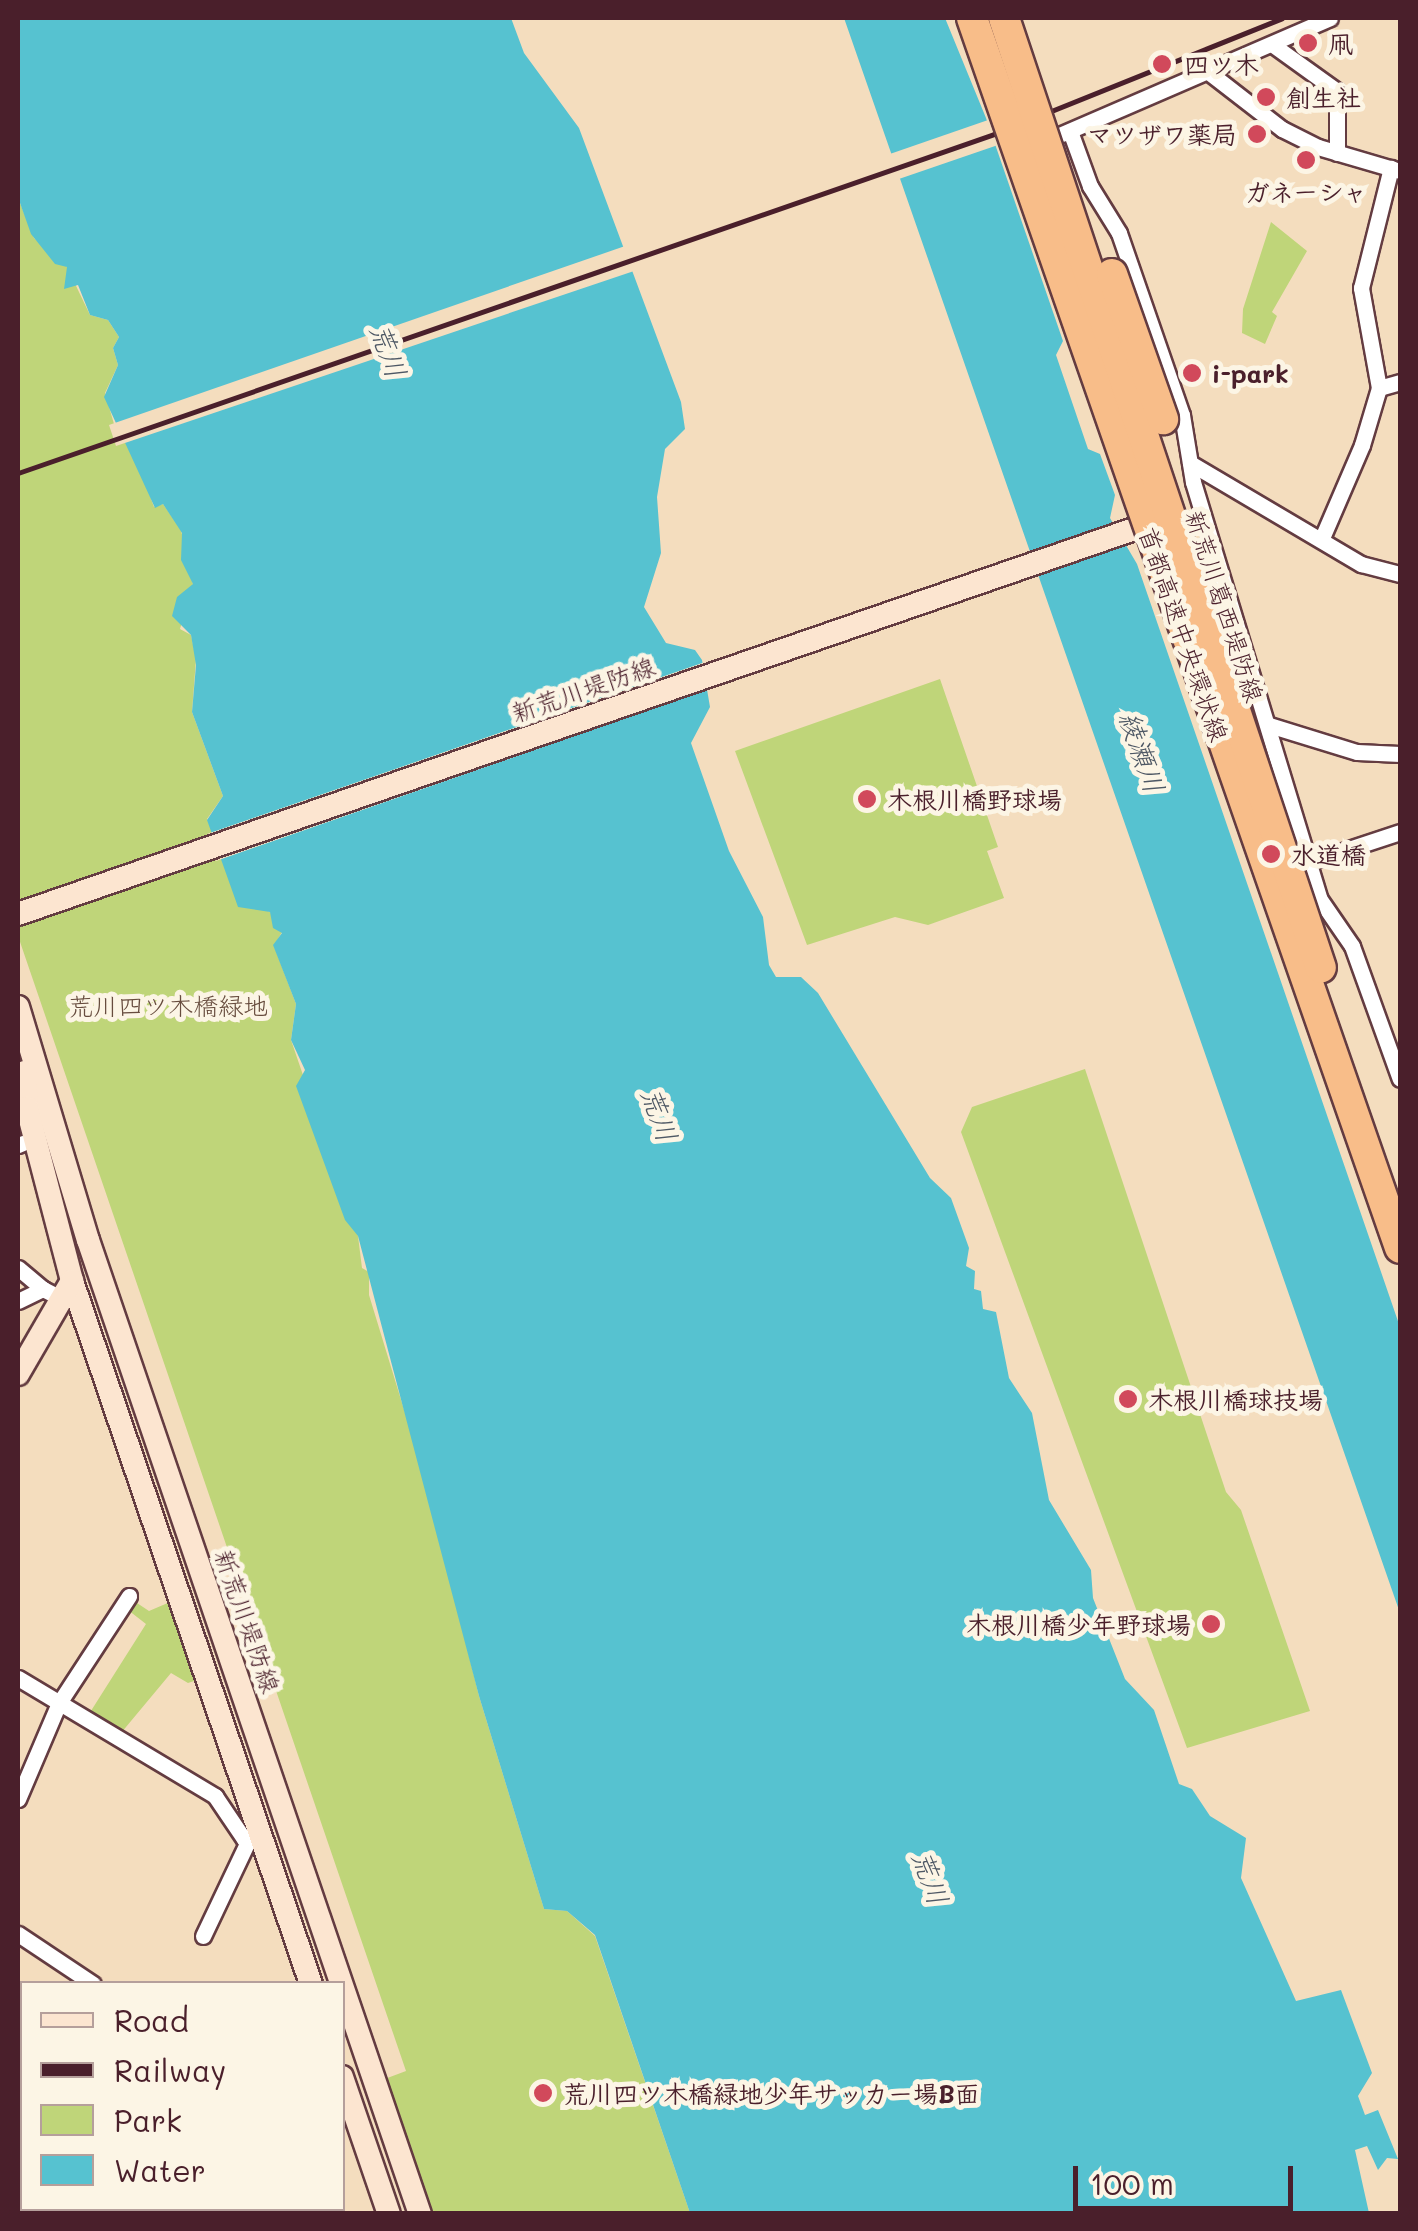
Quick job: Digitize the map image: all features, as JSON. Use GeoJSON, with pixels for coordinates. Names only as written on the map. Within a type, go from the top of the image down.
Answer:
{"type":"FeatureCollection","features":[{"type":"Feature","properties":{"kind":"highway","name":"首都高速中央環状線"},"geometry":{"type":"LineString","coordinates":[[972,18],[1400,1248]]}},
{"type":"Feature","properties":{"kind":"highway"},"geometry":{"type":"LineString","coordinates":[[987,18],[1194,657]]}},
{"type":"Feature","properties":{"kind":"highway","name":"首都高速中央環状線"},"geometry":{"type":"LineString","coordinates":[[1004,18],[1292,865],[1400,1198]]}},
{"type":"Feature","properties":{"kind":"highway"},"geometry":{"type":"LineString","coordinates":[[1019,18],[1139,338],[1230,640],[1292,865]]}},
{"type":"Feature","properties":{"kind":"main road","name":"新荒川葛西堤防線"},"geometry":{"type":"LineString","coordinates":[[996,18],[1094,295],[1234,724],[1292,865],[1400,1212]]}},
{"type":"Feature","properties":{"kind":"main road","name":"新荒川堤防線"},"geometry":{"type":"LineString","coordinates":[[18,913],[1167,518]]}},
{"type":"Feature","properties":{"kind":"main road","name":"新荒川堤防線"},"geometry":{"type":"LineString","coordinates":[[18,1008],[28,1108],[65,1250],[60,1289],[254,1837],[310,1981]]}},
{"type":"Feature","properties":{"kind":"main road","name":"新荒川堤防線"},"geometry":{"type":"LineString","coordinates":[[24,1045],[341,1981]]}},
{"type":"Feature","properties":{"kind":"main road","name":"新荒川堤防線"},"geometry":{"type":"LineString","coordinates":[[19,1138],[65,1250]]}},
{"type":"Feature","properties":{"kind":"main road"},"geometry":{"type":"LineString","coordinates":[[18,1374],[60,1289]]}},
{"type":"Feature","properties":{"kind":"main road","name":"新荒川堤防線"},"geometry":{"type":"LineString","coordinates":[[345,1993],[420,2214]]}},
{"type":"Feature","properties":{"kind":"main road"},"geometry":{"type":"LineString","coordinates":[[345,2086],[388,2214]]}},
{"type":"Feature","properties":{"kind":"street"},"geometry":{"type":"LineString","coordinates":[[1040,142],[1212,74],[1330,18]]}},
{"type":"Feature","properties":{"kind":"street"},"geometry":{"type":"LineString","coordinates":[[1273,45],[1337,91],[1337,154]]}},
{"type":"Feature","properties":{"kind":"street"},"geometry":{"type":"LineString","coordinates":[[1212,74],[1282,129],[1337,154],[1396,169],[1362,288],[1379,388],[1322,538]]}},
{"type":"Feature","properties":{"kind":"street"},"geometry":{"type":"LineString","coordinates":[[1070,131],[1090,186],[1118,233],[1182,415],[1190,463],[1269,726],[1292,865],[1352,946],[1400,1080]]}},
{"type":"Feature","properties":{"kind":"street"},"geometry":{"type":"LineString","coordinates":[[1379,388],[1400,382]]}},
{"type":"Feature","properties":{"kind":"street"},"geometry":{"type":"LineString","coordinates":[[1190,463],[1362,564],[1400,574]]}},
{"type":"Feature","properties":{"kind":"street"},"geometry":{"type":"LineString","coordinates":[[1269,726],[1358,752],[1400,754]]}},
{"type":"Feature","properties":{"kind":"street"},"geometry":{"type":"LineString","coordinates":[[1292,865],[1400,832]]}},
{"type":"Feature","properties":{"kind":"street"},"geometry":{"type":"LineString","coordinates":[[18,1268],[60,1289]]}},
{"type":"Feature","properties":{"kind":"street"},"geometry":{"type":"LineString","coordinates":[[18,1301],[60,1289]]}},
{"type":"Feature","properties":{"kind":"street"},"geometry":{"type":"LineString","coordinates":[[18,1799],[59,1703],[129,1596]]}},
{"type":"Feature","properties":{"kind":"street"},"geometry":{"type":"LineString","coordinates":[[18,1678],[215,1796],[254,1837],[203,1936]]}},
{"type":"Feature","properties":{"kind":"street"},"geometry":{"type":"LineString","coordinates":[[18,1934],[88,1981]]}},
{"type":"Feature","properties":{"kind":"green space","name":"荒川四ツ木橋緑地"},"geometry":{"type":"Polygon","coordinates":[[[19,174],[20,203],[34,238],[67,267],[90,315],[108,320],[119,337],[113,348],[118,365],[105,393],[114,424],[134,452],[154,507],[163,504],[181,530],[193,584],[180,629],[191,635],[196,659],[192,712],[223,796],[207,819],[257,907],[270,912],[282,932],[274,946],[296,1004],[291,1040],[358,1236],[362,1268],[369,1272],[369,1295],[424,1475],[479,1696],[544,1909],[567,1911],[595,1936],[690,2213],[428,2213],[382,2080],[406,2071],[18,936],[19,174]]]}},
{"type":"Feature","properties":{"kind":"green space"},"geometry":{"type":"Polygon","coordinates":[[[1271,222],[1307,251],[1272,312],[1277,316],[1265,344],[1242,333],[1243,309],[1271,222]]]}},
{"type":"Feature","properties":{"kind":"green space","name":"木根川橋野球場"},"geometry":{"type":"Polygon","coordinates":[[[940,679],[998,847],[987,851],[1004,898],[928,925],[895,917],[807,945],[735,751],[940,679]]]}},
{"type":"Feature","properties":{"kind":"green space"},"geometry":{"type":"Polygon","coordinates":[[[1085,1069],[1226,1492],[1241,1510],[1310,1711],[1187,1748],[961,1132],[972,1107],[1085,1069]]]}},
{"type":"Feature","properties":{"kind":"green space"},"geometry":{"type":"Polygon","coordinates":[[[134,1601],[149,1611],[170,1602],[197,1680],[188,1683],[171,1673],[121,1733],[89,1714],[146,1624],[128,1610],[134,1601]]]}},
{"type":"Feature","properties":{"kind":"water","name":"荒川"},"geometry":{"type":"Polygon","coordinates":[[[18,18],[511,18],[524,53],[579,128],[681,402],[685,429],[665,449],[657,497],[661,553],[644,607],[666,643],[695,650],[702,660],[710,707],[691,743],[729,851],[763,917],[769,965],[776,977],[801,977],[818,993],[930,1178],[951,1198],[969,1248],[966,1266],[975,1271],[974,1289],[981,1291],[983,1309],[996,1312],[1009,1378],[1032,1413],[1049,1500],[1091,1570],[1093,1598],[1125,1679],[1154,1710],[1179,1784],[1192,1789],[1210,1816],[1246,1838],[1241,1878],[1296,2001],[1341,1990],[1372,2073],[1358,2096],[1365,2115],[1378,2110],[1398,2159],[1387,2158],[1378,2170],[1367,2146],[1355,2150],[1369,2213],[690,2213],[595,1935],[567,1911],[544,1909],[479,1696],[358,1236],[345,1220],[296,1086],[305,1070],[291,1040],[296,1004],[273,945],[282,933],[273,928],[270,912],[238,907],[207,820],[223,796],[192,712],[196,665],[191,635],[172,616],[177,597],[193,584],[181,560],[182,533],[163,504],[155,508],[104,397],[118,365],[113,348],[119,337],[108,320],[90,315],[78,285],[64,289],[67,267],[55,264],[31,234],[20,203],[18,18]]]}},
{"type":"Feature","properties":{"kind":"water","name":"綾瀬川"},"geometry":{"type":"Polygon","coordinates":[[[844,18],[945,18],[986,118],[1063,341],[1056,355],[1088,449],[1100,454],[1115,495],[1110,518],[1137,564],[1400,1327],[1400,1613],[844,18]]]}},
{"type":"Feature","properties":{"kind":"pier"},"geometry":{"type":"Polygon","coordinates":[[[991,119],[998,145],[896,180],[887,155],[991,119]]]}},
{"type":"Feature","properties":{"kind":"pier"},"geometry":{"type":"Polygon","coordinates":[[[628,245],[637,270],[116,446],[109,425],[628,245]]]}},
{"type":"Feature","properties":{"kind":"pier"},"geometry":{"type":"Polygon","coordinates":[[[708,661],[712,688],[216,861],[207,834],[708,661]]]}},
{"type":"Feature","properties":{"kind":"railway"},"geometry":{"type":"LineString","coordinates":[[18,473],[994,134],[1282,18]]}},
{"type":"Feature","properties":{"kind":"place","name":"凧"},"geometry":{"type":"Point","coordinates":[1308,43]}},
{"type":"Feature","properties":{"kind":"place","name":"四ツ木"},"geometry":{"type":"Point","coordinates":[1162,64]}},
{"type":"Feature","properties":{"kind":"place","name":"創生社"},"geometry":{"type":"Point","coordinates":[1266,97]}},
{"type":"Feature","properties":{"kind":"place","name":"マツザワ薬局"},"geometry":{"type":"Point","coordinates":[1257,134]}},
{"type":"Feature","properties":{"kind":"place","name":"ガネーシャ"},"geometry":{"type":"Point","coordinates":[1306,160]}},
{"type":"Feature","properties":{"kind":"place","name":"i-park"},"geometry":{"type":"Point","coordinates":[1192,373]}},
{"type":"Feature","properties":{"kind":"place","name":"木根川橋野球場"},"geometry":{"type":"Point","coordinates":[867,799]}},
{"type":"Feature","properties":{"kind":"place","name":"水道橋"},"geometry":{"type":"Point","coordinates":[1271,854]}},
{"type":"Feature","properties":{"kind":"place","name":"木根川橋球技場"},"geometry":{"type":"Point","coordinates":[1128,1399]}},
{"type":"Feature","properties":{"kind":"place","name":"木根川橋少年野球場"},"geometry":{"type":"Point","coordinates":[1211,1624]}},
{"type":"Feature","properties":{"kind":"place","name":"荒川四ツ木橋緑地少年サッカー場B面"},"geometry":{"type":"Point","coordinates":[543,2093]}}]}
